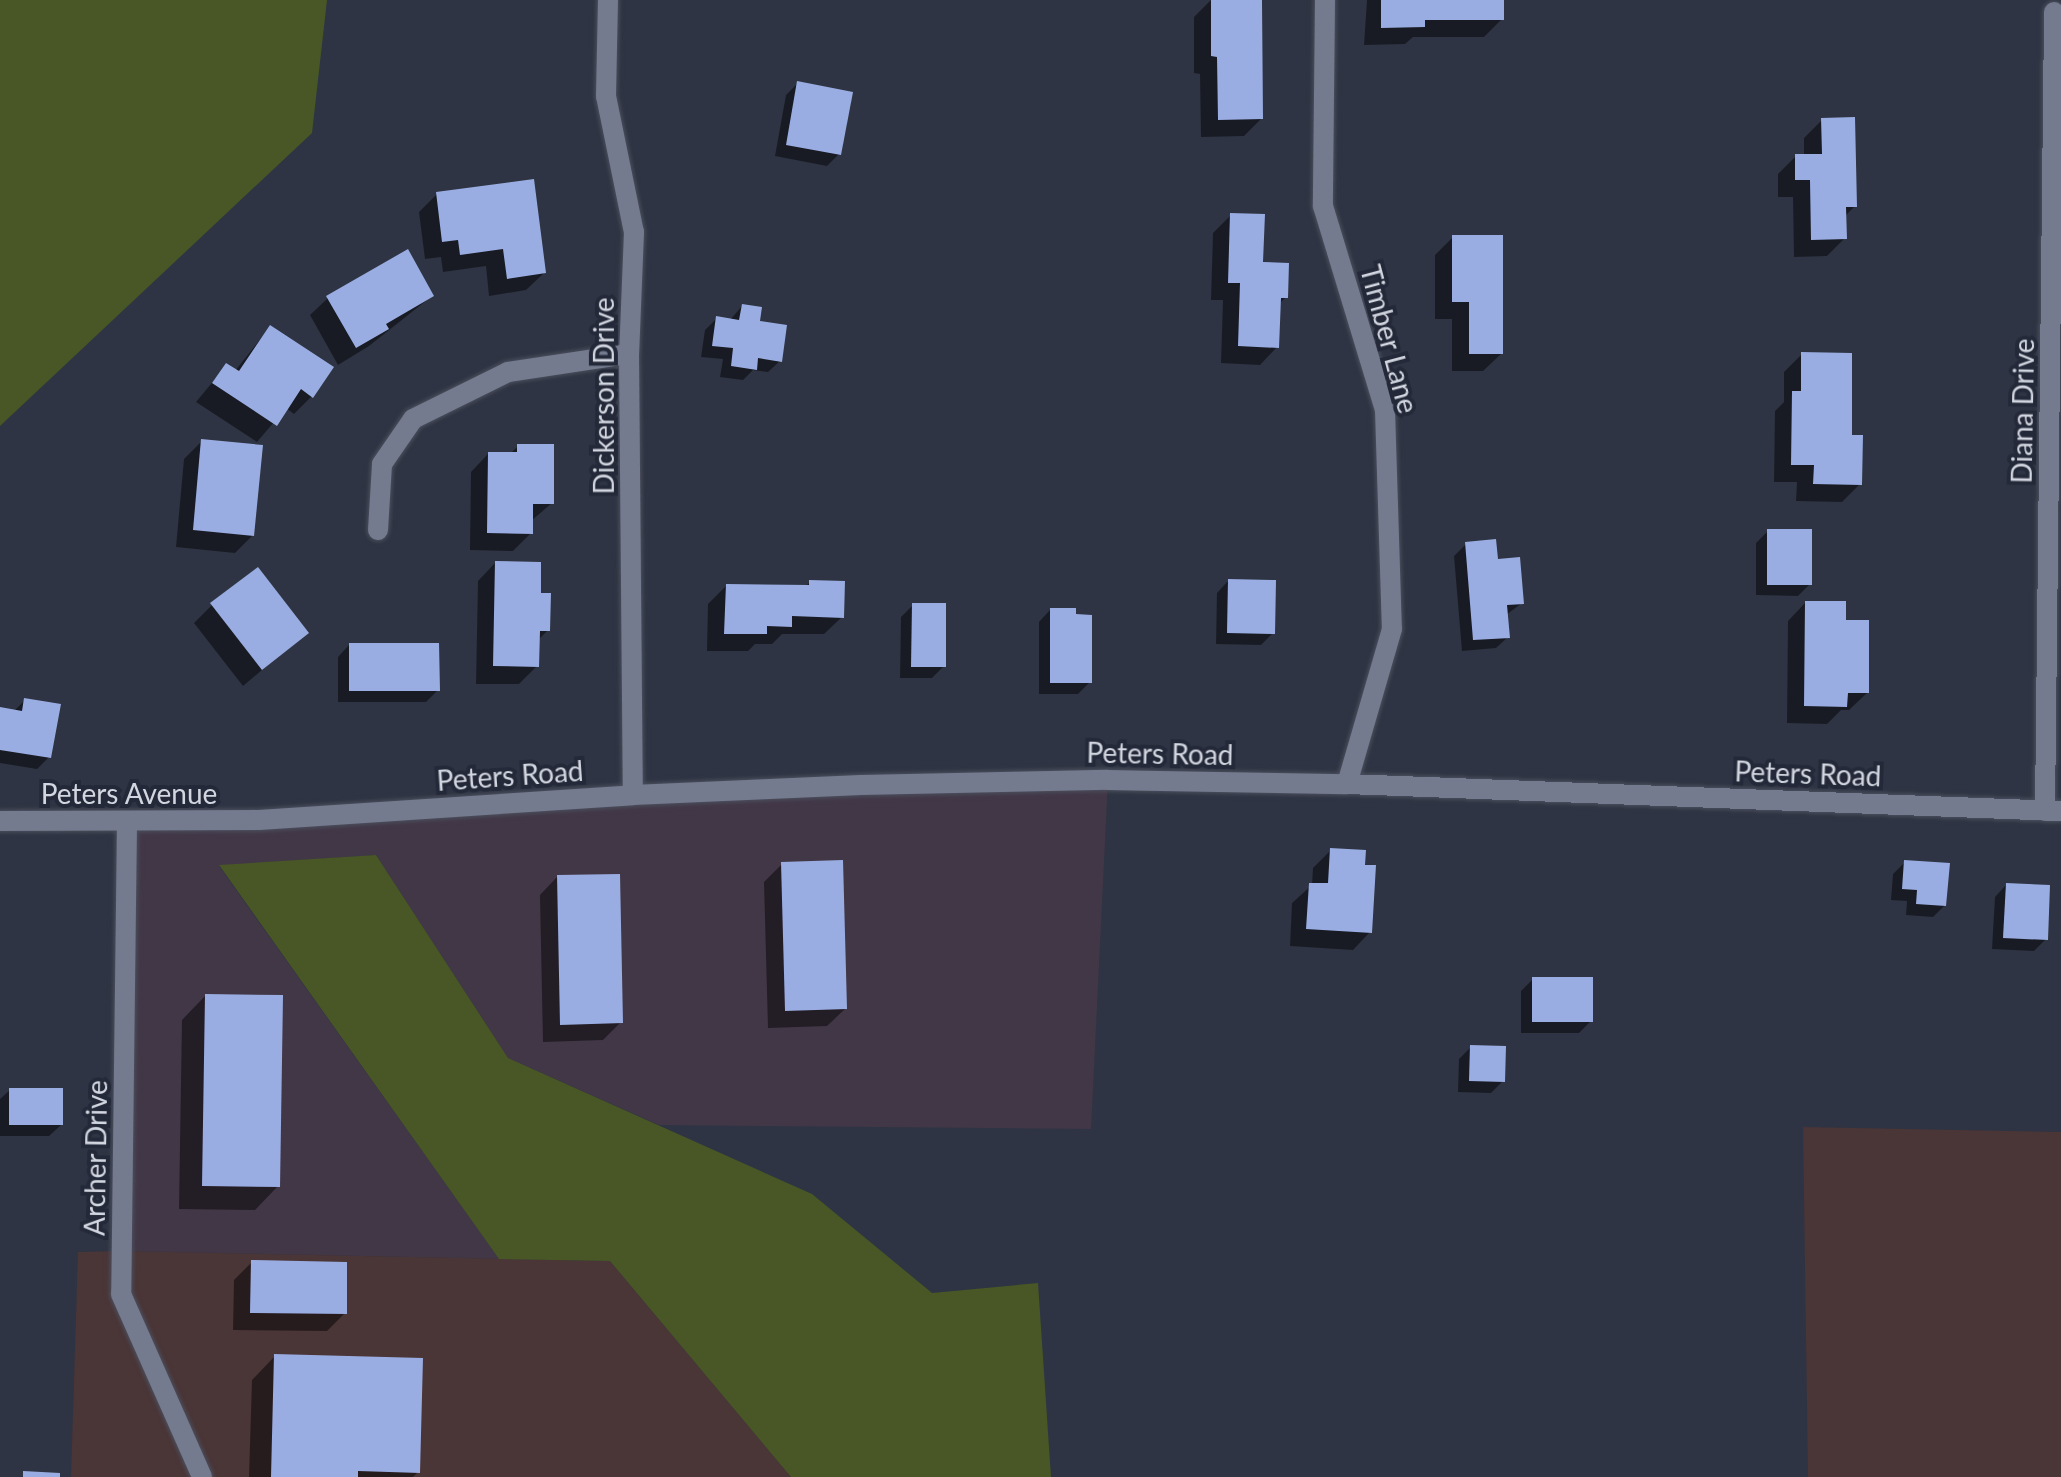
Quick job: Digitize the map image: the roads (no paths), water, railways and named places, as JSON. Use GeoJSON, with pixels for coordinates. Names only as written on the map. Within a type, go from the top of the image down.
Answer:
{"type":"FeatureCollection","features":[{"type":"Feature","properties":{"kind":"street","name":"Dickerson Drive"},"geometry":{"type":"LineString","coordinates":[[608,0],[606,96],[634,232],[629,354],[633,795]]}},
{"type":"Feature","properties":{"kind":"street","name":"Timber Lane"},"geometry":{"type":"LineString","coordinates":[[1325,0],[1323,206],[1385,410],[1392,629],[1347,784]]}},
{"type":"Feature","properties":{"kind":"street","name":"Diana Drive"},"geometry":{"type":"LineString","coordinates":[[2053,811],[2054,12]]}},
{"type":"Feature","properties":{"kind":"street"},"geometry":{"type":"LineString","coordinates":[[378,530],[382,464],[413,419],[508,372],[629,354]]}},
{"type":"Feature","properties":{"kind":"street","name":"Peters Road"},"geometry":{"type":"LineString","coordinates":[[259,820],[633,795],[861,785],[1108,780],[1347,784],[2053,811]]}},
{"type":"Feature","properties":{"kind":"street","name":"Peters Avenue"},"geometry":{"type":"LineString","coordinates":[[0,821],[259,820]]}},
{"type":"Feature","properties":{"kind":"street","name":"Archer Drive"},"geometry":{"type":"LineString","coordinates":[[127,822],[121,1294],[202,1477]]}}]}
